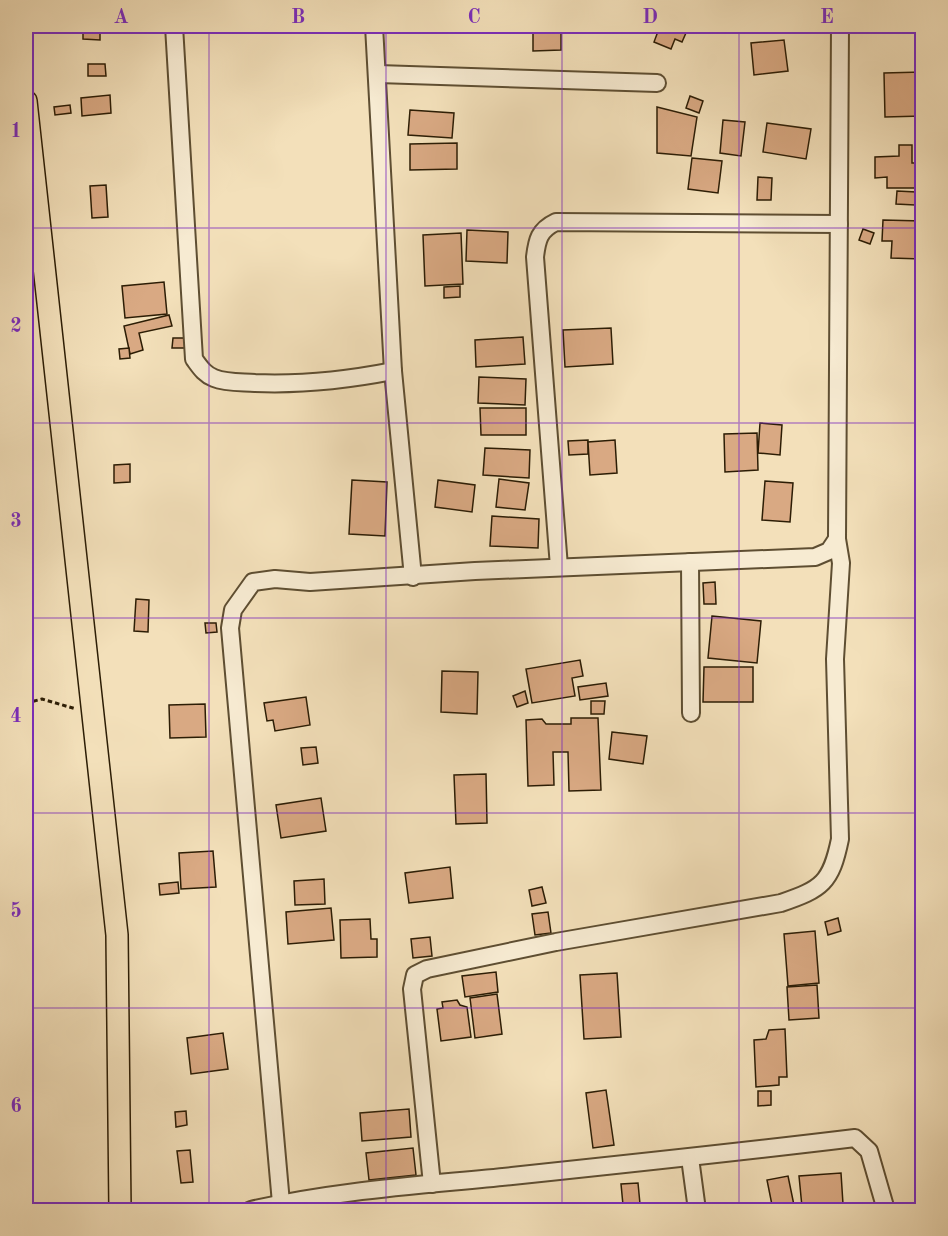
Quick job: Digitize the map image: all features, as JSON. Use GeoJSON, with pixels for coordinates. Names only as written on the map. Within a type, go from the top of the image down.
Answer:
{"type":"FeatureCollection","features":[{"type":"Feature","properties":{"kind":"main road"},"geometry":{"type":"LineString","coordinates":[[26,101],[117,936],[120,1210]]}},
{"type":"Feature","properties":{"kind":"street"},"geometry":{"type":"LineString","coordinates":[[174,26],[194,359],[201,370],[214,378],[229,382],[339,381],[393,371]]}},
{"type":"Feature","properties":{"kind":"street"},"geometry":{"type":"LineString","coordinates":[[374,26],[393,371],[413,577]]}},
{"type":"Feature","properties":{"kind":"street"},"geometry":{"type":"LineString","coordinates":[[432,1184],[412,989],[415,975],[427,969],[546,945],[780,903],[813,892],[834,867],[840,839],[835,659],[841,563],[837,539],[840,26]]}},
{"type":"Feature","properties":{"kind":"street"},"geometry":{"type":"LineString","coordinates":[[378,74],[657,82]]}},
{"type":"Feature","properties":{"kind":"street"},"geometry":{"type":"LineString","coordinates":[[559,567],[535,257],[537,242],[544,228],[556,222],[839,224]]}},
{"type":"Feature","properties":{"kind":"street"},"geometry":{"type":"LineString","coordinates":[[281,1203],[230,628],[232,610],[242,594],[253,582],[275,579],[310,582],[559,567],[815,557],[829,551],[837,539]]}},
{"type":"Feature","properties":{"kind":"street"},"geometry":{"type":"LineString","coordinates":[[690,562],[691,713]]}},
{"type":"Feature","properties":{"kind":"street"},"geometry":{"type":"LineString","coordinates":[[252,1210],[281,1203],[432,1184],[690,1158],[855,1138],[869,1151],[886,1210]]}},
{"type":"Feature","properties":{"kind":"street"},"geometry":{"type":"LineString","coordinates":[[690,1158],[697,1210]]}},
{"type":"Feature","properties":{"kind":"path"},"geometry":{"type":"LineString","coordinates":[[26,703],[42,699],[92,714]]}},
{"type":"Feature","properties":{"kind":"building"},"geometry":{"type":"Polygon","coordinates":[[[83,26],[100,26],[100,40],[83,39],[83,26]]]}},
{"type":"Feature","properties":{"kind":"building"},"geometry":{"type":"Polygon","coordinates":[[[533,26],[561,26],[561,50],[533,51],[533,26]]]}},
{"type":"Feature","properties":{"kind":"building"},"geometry":{"type":"Polygon","coordinates":[[[660,26],[689,26],[682,42],[675,39],[671,49],[654,42],[660,26]]]}},
{"type":"Feature","properties":{"kind":"building"},"geometry":{"type":"Polygon","coordinates":[[[784,40],[788,71],[754,75],[751,43],[784,40]]]}},
{"type":"Feature","properties":{"kind":"building"},"geometry":{"type":"Polygon","coordinates":[[[88,64],[105,64],[106,76],[88,76],[88,64]]]}},
{"type":"Feature","properties":{"kind":"building"},"geometry":{"type":"Polygon","coordinates":[[[922,72],[922,116],[885,117],[884,73],[922,72]]]}},
{"type":"Feature","properties":{"kind":"building"},"geometry":{"type":"Polygon","coordinates":[[[110,95],[111,113],[82,116],[81,98],[110,95]]]}},
{"type":"Feature","properties":{"kind":"building"},"geometry":{"type":"Polygon","coordinates":[[[690,96],[703,101],[699,113],[686,108],[690,96]]]}},
{"type":"Feature","properties":{"kind":"building"},"geometry":{"type":"Polygon","coordinates":[[[70,105],[71,113],[55,115],[54,107],[70,105]]]}},
{"type":"Feature","properties":{"kind":"building"},"geometry":{"type":"Polygon","coordinates":[[[657,107],[697,117],[691,156],[657,153],[657,107]]]}},
{"type":"Feature","properties":{"kind":"building"},"geometry":{"type":"Polygon","coordinates":[[[410,110],[454,113],[452,138],[408,135],[410,110]]]}},
{"type":"Feature","properties":{"kind":"building"},"geometry":{"type":"Polygon","coordinates":[[[723,120],[745,122],[741,156],[720,153],[723,120]]]}},
{"type":"Feature","properties":{"kind":"building"},"geometry":{"type":"Polygon","coordinates":[[[767,123],[811,129],[806,159],[763,152],[767,123]]]}},
{"type":"Feature","properties":{"kind":"building"},"geometry":{"type":"Polygon","coordinates":[[[457,143],[457,169],[410,170],[410,144],[457,143]]]}},
{"type":"Feature","properties":{"kind":"building"},"geometry":{"type":"Polygon","coordinates":[[[899,145],[912,145],[912,163],[922,163],[922,188],[887,188],[887,177],[875,178],[875,157],[899,156],[899,145]]]}},
{"type":"Feature","properties":{"kind":"building"},"geometry":{"type":"Polygon","coordinates":[[[915,149],[922,149],[922,162],[915,162],[915,149]]]}},
{"type":"Feature","properties":{"kind":"building"},"geometry":{"type":"Polygon","coordinates":[[[692,158],[722,161],[718,193],[688,189],[692,158]]]}},
{"type":"Feature","properties":{"kind":"building"},"geometry":{"type":"Polygon","coordinates":[[[758,177],[772,178],[771,200],[757,200],[758,177]]]}},
{"type":"Feature","properties":{"kind":"building"},"geometry":{"type":"Polygon","coordinates":[[[106,185],[108,217],[92,218],[90,186],[106,185]]]}},
{"type":"Feature","properties":{"kind":"building"},"geometry":{"type":"Polygon","coordinates":[[[897,191],[916,192],[915,205],[896,204],[897,191]]]}},
{"type":"Feature","properties":{"kind":"building"},"geometry":{"type":"Polygon","coordinates":[[[883,220],[922,221],[922,259],[891,258],[892,241],[882,241],[883,220]]]}},
{"type":"Feature","properties":{"kind":"building"},"geometry":{"type":"Polygon","coordinates":[[[863,229],[874,233],[870,244],[859,240],[863,229]]]}},
{"type":"Feature","properties":{"kind":"building"},"geometry":{"type":"Polygon","coordinates":[[[467,230],[508,232],[507,263],[466,261],[467,230]]]}},
{"type":"Feature","properties":{"kind":"building"},"geometry":{"type":"Polygon","coordinates":[[[461,233],[463,284],[425,286],[423,235],[461,233]]]}},
{"type":"Feature","properties":{"kind":"building"},"geometry":{"type":"Polygon","coordinates":[[[164,282],[167,314],[125,318],[122,286],[164,282]]]}},
{"type":"Feature","properties":{"kind":"building"},"geometry":{"type":"Polygon","coordinates":[[[460,286],[460,297],[444,298],[444,287],[460,286]]]}},
{"type":"Feature","properties":{"kind":"building"},"geometry":{"type":"Polygon","coordinates":[[[169,315],[172,326],[139,333],[143,350],[130,354],[124,326],[169,315]]]}},
{"type":"Feature","properties":{"kind":"building"},"geometry":{"type":"Polygon","coordinates":[[[611,328],[613,364],[565,367],[563,330],[611,328]]]}},
{"type":"Feature","properties":{"kind":"building"},"geometry":{"type":"Polygon","coordinates":[[[523,337],[525,364],[476,367],[475,340],[523,337]]]}},
{"type":"Feature","properties":{"kind":"building"},"geometry":{"type":"Polygon","coordinates":[[[173,338],[186,338],[185,348],[172,348],[173,338]]]}},
{"type":"Feature","properties":{"kind":"building"},"geometry":{"type":"Polygon","coordinates":[[[129,348],[130,358],[120,359],[119,349],[129,348]]]}},
{"type":"Feature","properties":{"kind":"building"},"geometry":{"type":"Polygon","coordinates":[[[479,377],[526,379],[525,405],[478,403],[479,377]]]}},
{"type":"Feature","properties":{"kind":"building"},"geometry":{"type":"Polygon","coordinates":[[[480,408],[526,408],[526,435],[481,435],[480,408]]]}},
{"type":"Feature","properties":{"kind":"building"},"geometry":{"type":"Polygon","coordinates":[[[760,423],[782,425],[780,455],[758,453],[760,423]]]}},
{"type":"Feature","properties":{"kind":"building"},"geometry":{"type":"Polygon","coordinates":[[[757,433],[758,470],[725,472],[724,434],[757,433]]]}},
{"type":"Feature","properties":{"kind":"building"},"geometry":{"type":"Polygon","coordinates":[[[588,440],[588,454],[569,455],[568,441],[588,440]]]}},
{"type":"Feature","properties":{"kind":"building"},"geometry":{"type":"Polygon","coordinates":[[[615,440],[617,473],[590,475],[588,442],[615,440]]]}},
{"type":"Feature","properties":{"kind":"building"},"geometry":{"type":"Polygon","coordinates":[[[485,448],[530,450],[529,478],[483,475],[485,448]]]}},
{"type":"Feature","properties":{"kind":"building"},"geometry":{"type":"Polygon","coordinates":[[[130,464],[130,482],[114,483],[114,465],[130,464]]]}},
{"type":"Feature","properties":{"kind":"building"},"geometry":{"type":"Polygon","coordinates":[[[499,479],[529,483],[525,510],[496,507],[499,479]]]}},
{"type":"Feature","properties":{"kind":"building"},"geometry":{"type":"Polygon","coordinates":[[[352,480],[387,482],[385,536],[349,534],[352,480]]]}},
{"type":"Feature","properties":{"kind":"building"},"geometry":{"type":"Polygon","coordinates":[[[438,480],[475,485],[472,512],[435,507],[438,480]]]}},
{"type":"Feature","properties":{"kind":"building"},"geometry":{"type":"Polygon","coordinates":[[[765,481],[793,483],[790,522],[762,520],[765,481]]]}},
{"type":"Feature","properties":{"kind":"building"},"geometry":{"type":"Polygon","coordinates":[[[492,516],[539,519],[538,548],[490,546],[492,516]]]}},
{"type":"Feature","properties":{"kind":"building"},"geometry":{"type":"Polygon","coordinates":[[[715,582],[716,604],[704,604],[703,583],[715,582]]]}},
{"type":"Feature","properties":{"kind":"building"},"geometry":{"type":"Polygon","coordinates":[[[136,599],[149,600],[148,632],[134,631],[136,599]]]}},
{"type":"Feature","properties":{"kind":"building"},"geometry":{"type":"Polygon","coordinates":[[[712,616],[761,621],[757,663],[708,658],[712,616]]]}},
{"type":"Feature","properties":{"kind":"building"},"geometry":{"type":"Polygon","coordinates":[[[205,623],[216,623],[217,632],[206,633],[205,623]]]}},
{"type":"Feature","properties":{"kind":"building"},"geometry":{"type":"Polygon","coordinates":[[[580,660],[583,676],[572,678],[575,696],[532,703],[526,669],[580,660]]]}},
{"type":"Feature","properties":{"kind":"building"},"geometry":{"type":"Polygon","coordinates":[[[704,667],[753,667],[753,702],[703,702],[704,667]]]}},
{"type":"Feature","properties":{"kind":"building"},"geometry":{"type":"Polygon","coordinates":[[[442,671],[478,672],[477,714],[441,712],[442,671]]]}},
{"type":"Feature","properties":{"kind":"building"},"geometry":{"type":"Polygon","coordinates":[[[606,683],[608,696],[580,700],[578,687],[606,683]]]}},
{"type":"Feature","properties":{"kind":"building"},"geometry":{"type":"Polygon","coordinates":[[[525,691],[528,703],[517,707],[513,696],[525,691]]]}},
{"type":"Feature","properties":{"kind":"building"},"geometry":{"type":"Polygon","coordinates":[[[306,697],[310,725],[275,731],[273,720],[267,721],[264,703],[306,697]]]}},
{"type":"Feature","properties":{"kind":"building"},"geometry":{"type":"Polygon","coordinates":[[[591,701],[605,701],[604,714],[591,714],[591,701]]]}},
{"type":"Feature","properties":{"kind":"building"},"geometry":{"type":"Polygon","coordinates":[[[205,704],[206,737],[170,738],[169,705],[205,704]]]}},
{"type":"Feature","properties":{"kind":"building"},"geometry":{"type":"Polygon","coordinates":[[[571,718],[598,718],[601,790],[569,791],[568,752],[553,752],[554,785],[528,786],[526,720],[542,719],[546,724],[571,724],[571,718]]]}},
{"type":"Feature","properties":{"kind":"building"},"geometry":{"type":"Polygon","coordinates":[[[612,732],[647,736],[643,764],[609,759],[612,732]]]}},
{"type":"Feature","properties":{"kind":"building"},"geometry":{"type":"Polygon","coordinates":[[[316,747],[318,763],[303,765],[301,748],[316,747]]]}},
{"type":"Feature","properties":{"kind":"building"},"geometry":{"type":"Polygon","coordinates":[[[486,774],[487,823],[456,824],[454,775],[486,774]]]}},
{"type":"Feature","properties":{"kind":"building"},"geometry":{"type":"Polygon","coordinates":[[[321,798],[326,831],[281,838],[276,805],[321,798]]]}},
{"type":"Feature","properties":{"kind":"building"},"geometry":{"type":"Polygon","coordinates":[[[213,851],[216,887],[181,889],[179,853],[213,851]]]}},
{"type":"Feature","properties":{"kind":"building"},"geometry":{"type":"Polygon","coordinates":[[[450,867],[453,898],[409,903],[405,873],[450,867]]]}},
{"type":"Feature","properties":{"kind":"building"},"geometry":{"type":"Polygon","coordinates":[[[324,879],[325,904],[295,905],[294,881],[324,879]]]}},
{"type":"Feature","properties":{"kind":"building"},"geometry":{"type":"Polygon","coordinates":[[[178,882],[179,893],[160,895],[159,884],[178,882]]]}},
{"type":"Feature","properties":{"kind":"building"},"geometry":{"type":"Polygon","coordinates":[[[542,887],[546,903],[532,906],[529,890],[542,887]]]}},
{"type":"Feature","properties":{"kind":"building"},"geometry":{"type":"Polygon","coordinates":[[[331,908],[334,940],[288,944],[286,912],[331,908]]]}},
{"type":"Feature","properties":{"kind":"building"},"geometry":{"type":"Polygon","coordinates":[[[548,912],[551,933],[535,935],[532,914],[548,912]]]}},
{"type":"Feature","properties":{"kind":"building"},"geometry":{"type":"Polygon","coordinates":[[[838,918],[841,931],[828,935],[825,922],[838,918]]]}},
{"type":"Feature","properties":{"kind":"building"},"geometry":{"type":"Polygon","coordinates":[[[370,919],[371,939],[377,939],[377,957],[341,958],[340,920],[370,919]]]}},
{"type":"Feature","properties":{"kind":"building"},"geometry":{"type":"Polygon","coordinates":[[[815,931],[819,983],[788,986],[784,934],[815,931]]]}},
{"type":"Feature","properties":{"kind":"building"},"geometry":{"type":"Polygon","coordinates":[[[430,937],[432,956],[413,958],[411,939],[430,937]]]}},
{"type":"Feature","properties":{"kind":"building"},"geometry":{"type":"Polygon","coordinates":[[[496,972],[498,992],[465,997],[462,976],[496,972]]]}},
{"type":"Feature","properties":{"kind":"building"},"geometry":{"type":"Polygon","coordinates":[[[617,973],[621,1037],[584,1039],[580,975],[617,973]]]}},
{"type":"Feature","properties":{"kind":"building"},"geometry":{"type":"Polygon","coordinates":[[[817,985],[819,1018],[789,1020],[787,987],[817,985]]]}},
{"type":"Feature","properties":{"kind":"building"},"geometry":{"type":"Polygon","coordinates":[[[497,994],[502,1034],[475,1038],[470,998],[497,994]]]}},
{"type":"Feature","properties":{"kind":"building"},"geometry":{"type":"Polygon","coordinates":[[[457,1000],[460,1005],[467,1007],[471,1037],[441,1041],[437,1009],[443,1008],[442,1002],[457,1000]]]}},
{"type":"Feature","properties":{"kind":"building"},"geometry":{"type":"Polygon","coordinates":[[[785,1029],[787,1077],[779,1077],[779,1085],[756,1087],[754,1040],[766,1039],[769,1030],[785,1029]]]}},
{"type":"Feature","properties":{"kind":"building"},"geometry":{"type":"Polygon","coordinates":[[[223,1033],[228,1069],[191,1074],[187,1038],[223,1033]]]}},
{"type":"Feature","properties":{"kind":"building"},"geometry":{"type":"Polygon","coordinates":[[[606,1090],[614,1145],[593,1148],[586,1093],[606,1090]]]}},
{"type":"Feature","properties":{"kind":"building"},"geometry":{"type":"Polygon","coordinates":[[[758,1091],[771,1091],[771,1105],[758,1106],[758,1091]]]}},
{"type":"Feature","properties":{"kind":"building"},"geometry":{"type":"Polygon","coordinates":[[[409,1109],[411,1137],[362,1141],[360,1113],[409,1109]]]}},
{"type":"Feature","properties":{"kind":"building"},"geometry":{"type":"Polygon","coordinates":[[[186,1111],[187,1125],[176,1127],[175,1112],[186,1111]]]}},
{"type":"Feature","properties":{"kind":"building"},"geometry":{"type":"Polygon","coordinates":[[[413,1148],[416,1175],[369,1180],[366,1153],[413,1148]]]}},
{"type":"Feature","properties":{"kind":"building"},"geometry":{"type":"Polygon","coordinates":[[[190,1150],[193,1182],[181,1183],[177,1151],[190,1150]]]}},
{"type":"Feature","properties":{"kind":"building"},"geometry":{"type":"Polygon","coordinates":[[[841,1173],[843,1204],[802,1207],[799,1176],[841,1173]]]}},
{"type":"Feature","properties":{"kind":"building"},"geometry":{"type":"Polygon","coordinates":[[[788,1176],[795,1210],[773,1210],[767,1180],[788,1176]]]}},
{"type":"Feature","properties":{"kind":"building"},"geometry":{"type":"Polygon","coordinates":[[[638,1183],[640,1204],[623,1205],[621,1184],[638,1183]]]}},
{"type":"Feature","properties":{"kind":"building"},"geometry":{"type":"Polygon","coordinates":[[[865,1204],[866,1210],[810,1210],[865,1204]]]}}]}
